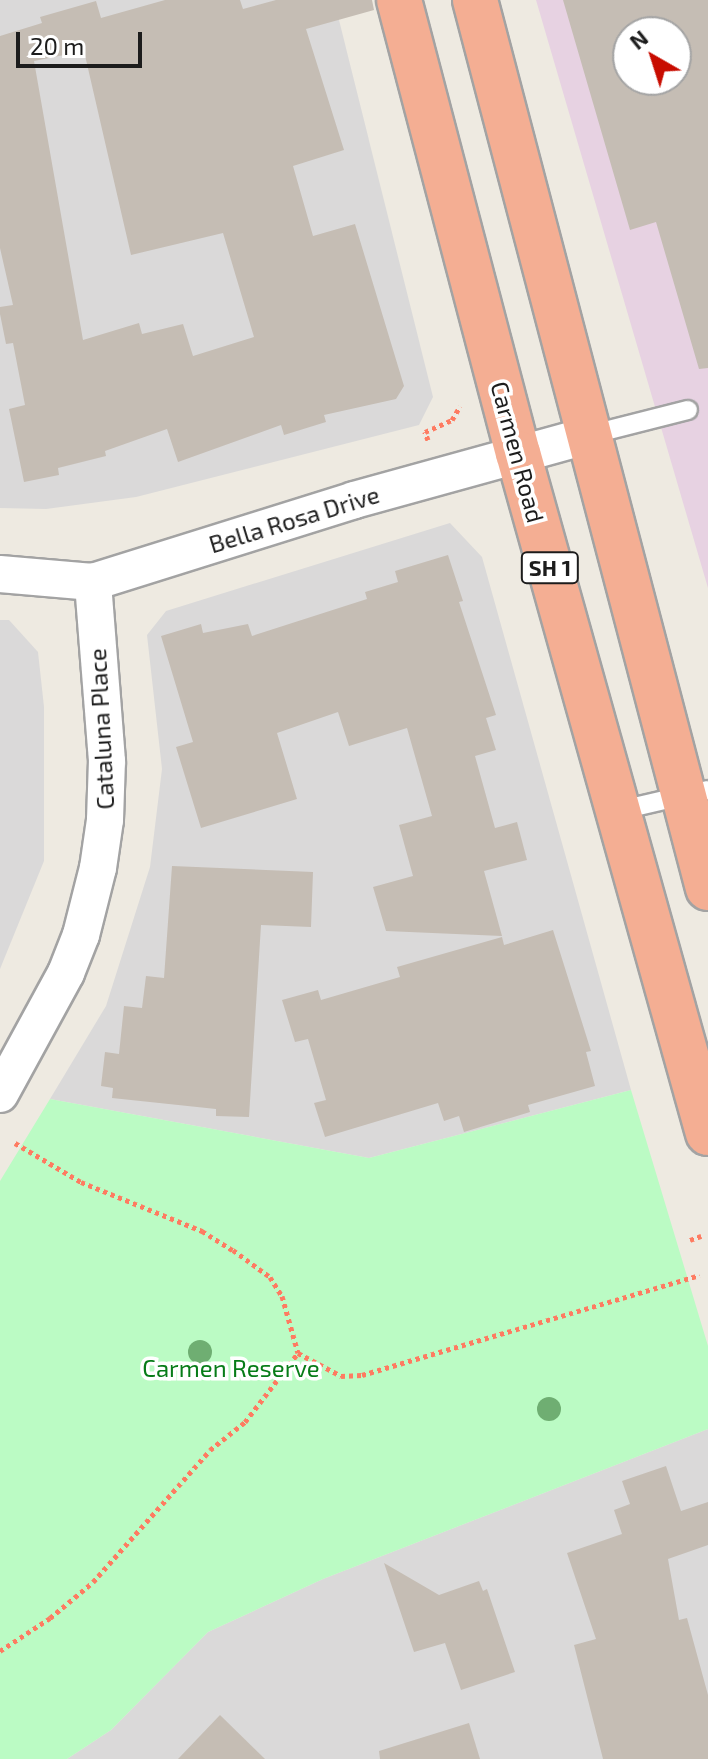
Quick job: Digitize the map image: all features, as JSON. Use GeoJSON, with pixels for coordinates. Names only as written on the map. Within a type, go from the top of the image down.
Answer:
{"type":"FeatureCollection","features":[{"type":"Feature","properties":{"kind":"highway","name":"Carmen Road"},"geometry":{"type":"LineString","coordinates":[[399,0],[518,453],[708,1133]]}},
{"type":"Feature","properties":{"kind":"highway"},"geometry":{"type":"LineString","coordinates":[[475,0],[586,436],[696,793],[708,888]]}},
{"type":"Feature","properties":{"kind":"street","name":"Bella Rosa Drive"},"geometry":{"type":"LineString","coordinates":[[0,574],[93,582],[518,453],[586,436]]}},
{"type":"Feature","properties":{"kind":"street","name":"Cataluna Place"},"geometry":{"type":"LineString","coordinates":[[0,1094],[66,973],[81,935],[98,868],[105,820],[107,761],[93,582]]}},
{"type":"Feature","properties":{"kind":"lane"},"geometry":{"type":"LineString","coordinates":[[586,436],[688,410]]}},
{"type":"Feature","properties":{"kind":"lane"},"geometry":{"type":"LineString","coordinates":[[617,811],[696,793]]}},
{"type":"Feature","properties":{"kind":"path"},"geometry":{"type":"LineString","coordinates":[[15,1143],[81,1182],[202,1231],[258,1268],[270,1277],[282,1296],[298,1353],[341,1376],[362,1375],[699,1275]]}},
{"type":"Feature","properties":{"kind":"path"},"geometry":{"type":"LineString","coordinates":[[690,1240],[701,1236]]}},
{"type":"Feature","properties":{"kind":"path"},"geometry":{"type":"LineString","coordinates":[[0,1651],[50,1618],[93,1582],[210,1450],[245,1422],[298,1353]]}},
{"type":"Feature","properties":{"kind":"shaded area"},"geometry":{"type":"Polygon","coordinates":[[[0,0],[334,0],[433,397],[419,425],[136,497],[46,509],[0,508],[0,0]]]}},
{"type":"Feature","properties":{"kind":"shaded area"},"geometry":{"type":"Polygon","coordinates":[[[536,0],[708,0],[708,588],[536,0]]]}},
{"type":"Feature","properties":{"kind":"shaded area"},"geometry":{"type":"Polygon","coordinates":[[[450,523],[482,557],[631,1090],[369,1158],[50,1099],[106,1006],[150,867],[162,769],[147,635],[166,611],[450,523]]]}},
{"type":"Feature","properties":{"kind":"shaded area"},"geometry":{"type":"Polygon","coordinates":[[[0,620],[9,620],[38,652],[44,707],[44,861],[0,969],[0,620]]]}},
{"type":"Feature","properties":{"kind":"shaded area"},"geometry":{"type":"Polygon","coordinates":[[[708,1429],[708,1759],[67,1759],[111,1730],[208,1632],[323,1579],[708,1429]]]}},
{"type":"Feature","properties":{"kind":"green space","name":"Carmen Reserve"},"geometry":{"type":"Polygon","coordinates":[[[631,1090],[708,1346],[708,1429],[323,1579],[208,1632],[111,1730],[67,1759],[0,1759],[0,1181],[50,1099],[369,1158],[631,1090]]]}},
{"type":"Feature","properties":{"kind":"building"},"geometry":{"type":"Polygon","coordinates":[[[165,0],[240,0],[243,9],[276,0],[372,0],[374,10],[306,29],[344,150],[293,166],[313,236],[355,224],[404,386],[396,399],[324,415],[326,422],[284,435],[281,425],[178,462],[167,429],[105,451],[106,456],[58,468],[59,475],[24,482],[9,409],[25,405],[13,343],[6,344],[0,314],[0,307],[13,305],[0,248],[0,36],[42,23],[40,17],[96,1],[101,18],[165,0]],[[84,51],[34,61],[83,340],[139,323],[142,334],[183,324],[193,356],[254,337],[223,233],[131,255],[84,51]]]}},
{"type":"Feature","properties":{"kind":"building"},"geometry":{"type":"Polygon","coordinates":[[[563,0],[708,0],[708,368],[699,369],[656,222],[630,230],[563,0]]]}},
{"type":"Feature","properties":{"kind":"building"},"geometry":{"type":"Polygon","coordinates":[[[448,555],[463,601],[459,602],[496,715],[486,718],[496,750],[475,756],[495,828],[517,822],[527,860],[484,871],[502,936],[386,931],[373,887],[413,876],[399,825],[432,816],[407,728],[349,746],[338,712],[277,733],[297,799],[201,828],[176,747],[193,742],[161,636],[201,624],[203,633],[248,624],[252,636],[367,599],[365,592],[398,582],[395,571],[448,555]]]}},
{"type":"Feature","properties":{"kind":"building"},"geometry":{"type":"Polygon","coordinates":[[[172,866],[313,872],[311,927],[261,925],[249,1117],[216,1116],[216,1109],[112,1098],[113,1088],[101,1086],[105,1052],[119,1054],[124,1006],[142,1008],[146,976],[164,978],[172,866]]]}},
{"type":"Feature","properties":{"kind":"building"},"geometry":{"type":"Polygon","coordinates":[[[553,930],[591,1051],[586,1052],[595,1086],[528,1105],[530,1112],[464,1132],[459,1116],[444,1121],[438,1103],[325,1137],[314,1103],[326,1100],[308,1039],[295,1042],[282,1000],[318,990],[321,1000],[400,977],[397,967],[502,937],[504,945],[553,930]]]}},
{"type":"Feature","properties":{"kind":"building"},"geometry":{"type":"Polygon","coordinates":[[[666,1466],[681,1511],[708,1502],[708,1545],[668,1559],[679,1620],[687,1618],[708,1695],[708,1759],[603,1759],[574,1645],[596,1639],[567,1553],[622,1534],[614,1510],[630,1504],[622,1481],[666,1466]]]}},
{"type":"Feature","properties":{"kind":"building"},"geometry":{"type":"Polygon","coordinates":[[[384,1563],[439,1595],[479,1581],[483,1591],[487,1589],[515,1672],[461,1690],[445,1643],[414,1652],[384,1563]]]}},
{"type":"Feature","properties":{"kind":"building"},"geometry":{"type":"Polygon","coordinates":[[[220,1715],[265,1759],[178,1759],[220,1715]]]}},
{"type":"Feature","properties":{"kind":"building"},"geometry":{"type":"Polygon","coordinates":[[[469,1723],[480,1759],[380,1759],[379,1751],[469,1723]]]}}]}
